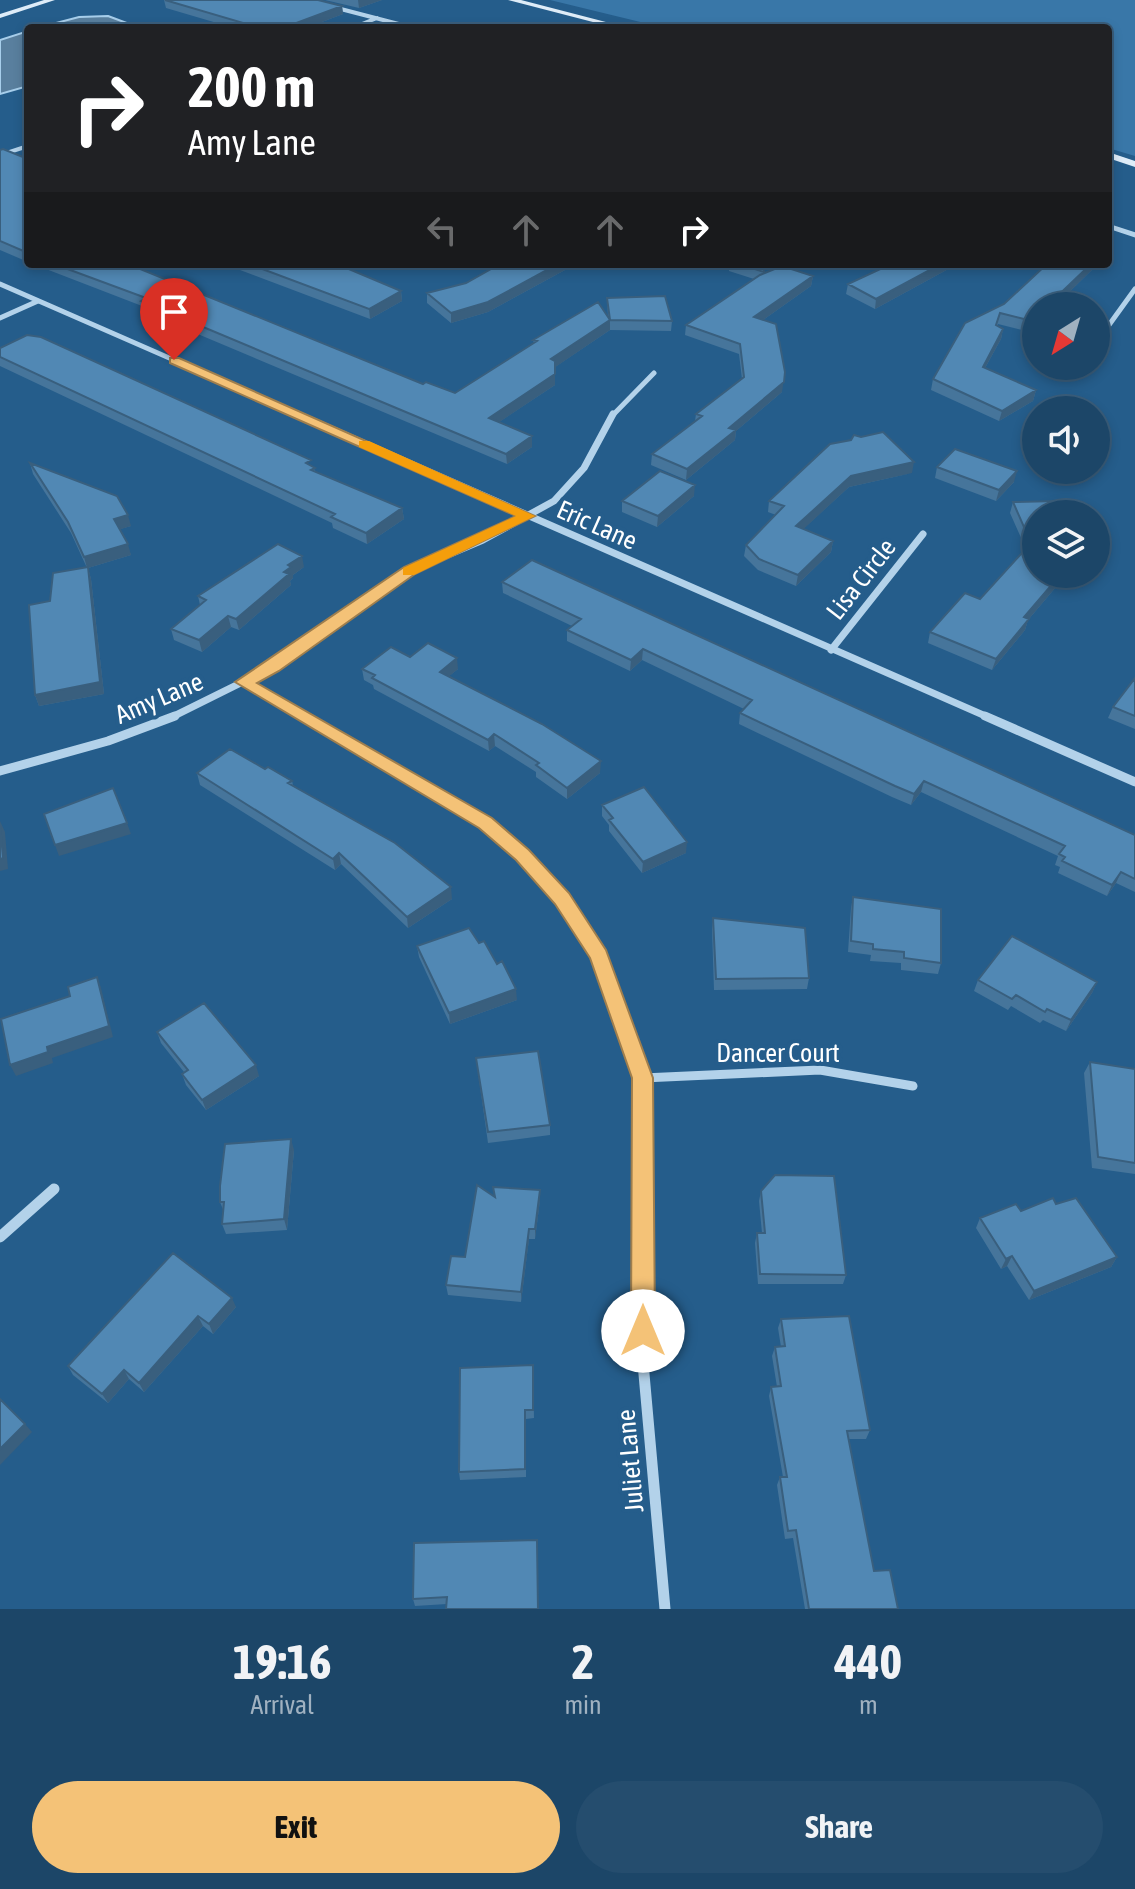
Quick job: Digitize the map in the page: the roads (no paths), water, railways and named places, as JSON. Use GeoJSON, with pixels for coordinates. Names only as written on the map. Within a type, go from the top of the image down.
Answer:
{"type":"FeatureCollection","features":[{"type":"Feature","properties":{"kind":"main road"},"geometry":{"type":"LineString","coordinates":[[0,16],[51,0]]}},
{"type":"Feature","properties":{"kind":"main road"},"geometry":{"type":"LineString","coordinates":[[512,0],[609,24]]}},
{"type":"Feature","properties":{"kind":"main road"},"geometry":{"type":"LineString","coordinates":[[1112,156],[1135,164]]}},
{"type":"Feature","properties":{"kind":"street"},"geometry":{"type":"LineString","coordinates":[[322,4],[399,24]]}},
{"type":"Feature","properties":{"kind":"street"},"geometry":{"type":"LineString","coordinates":[[362,24],[377,18]]}},
{"type":"Feature","properties":{"kind":"street"},"geometry":{"type":"LineString","coordinates":[[0,155],[24,147]]}},
{"type":"Feature","properties":{"kind":"street"},"geometry":{"type":"LineString","coordinates":[[1112,227],[1135,235]]}},
{"type":"Feature","properties":{"kind":"street","name":"Eric Lane"},"geometry":{"type":"LineString","coordinates":[[0,284],[1135,782]]}},
{"type":"Feature","properties":{"kind":"street"},"geometry":{"type":"LineString","coordinates":[[1110,324],[1135,289]]}},
{"type":"Feature","properties":{"kind":"street"},"geometry":{"type":"LineString","coordinates":[[0,318],[38,301]]}},
{"type":"Feature","properties":{"kind":"street","name":"Amy Lane"},"geometry":{"type":"LineString","coordinates":[[0,771],[148,726],[244,682],[273,667],[410,571],[528,516],[566,491],[613,414],[654,373]]}},
{"type":"Feature","properties":{"kind":"street","name":"Lisa Circle"},"geometry":{"type":"LineString","coordinates":[[831,650],[923,534]]}},
{"type":"Feature","properties":{"kind":"street","name":"Juliet Lane"},"geometry":{"type":"LineString","coordinates":[[244,682],[485,823],[522,855],[562,898],[599,956],[643,1078],[643,1363],[665,1609]]}},
{"type":"Feature","properties":{"kind":"street","name":"Dancer Court"},"geometry":{"type":"LineString","coordinates":[[643,1078],[820,1070],[913,1086]]}},
{"type":"Feature","properties":{"kind":"street"},"geometry":{"type":"LineString","coordinates":[[0,1237],[54,1189]]}}]}
